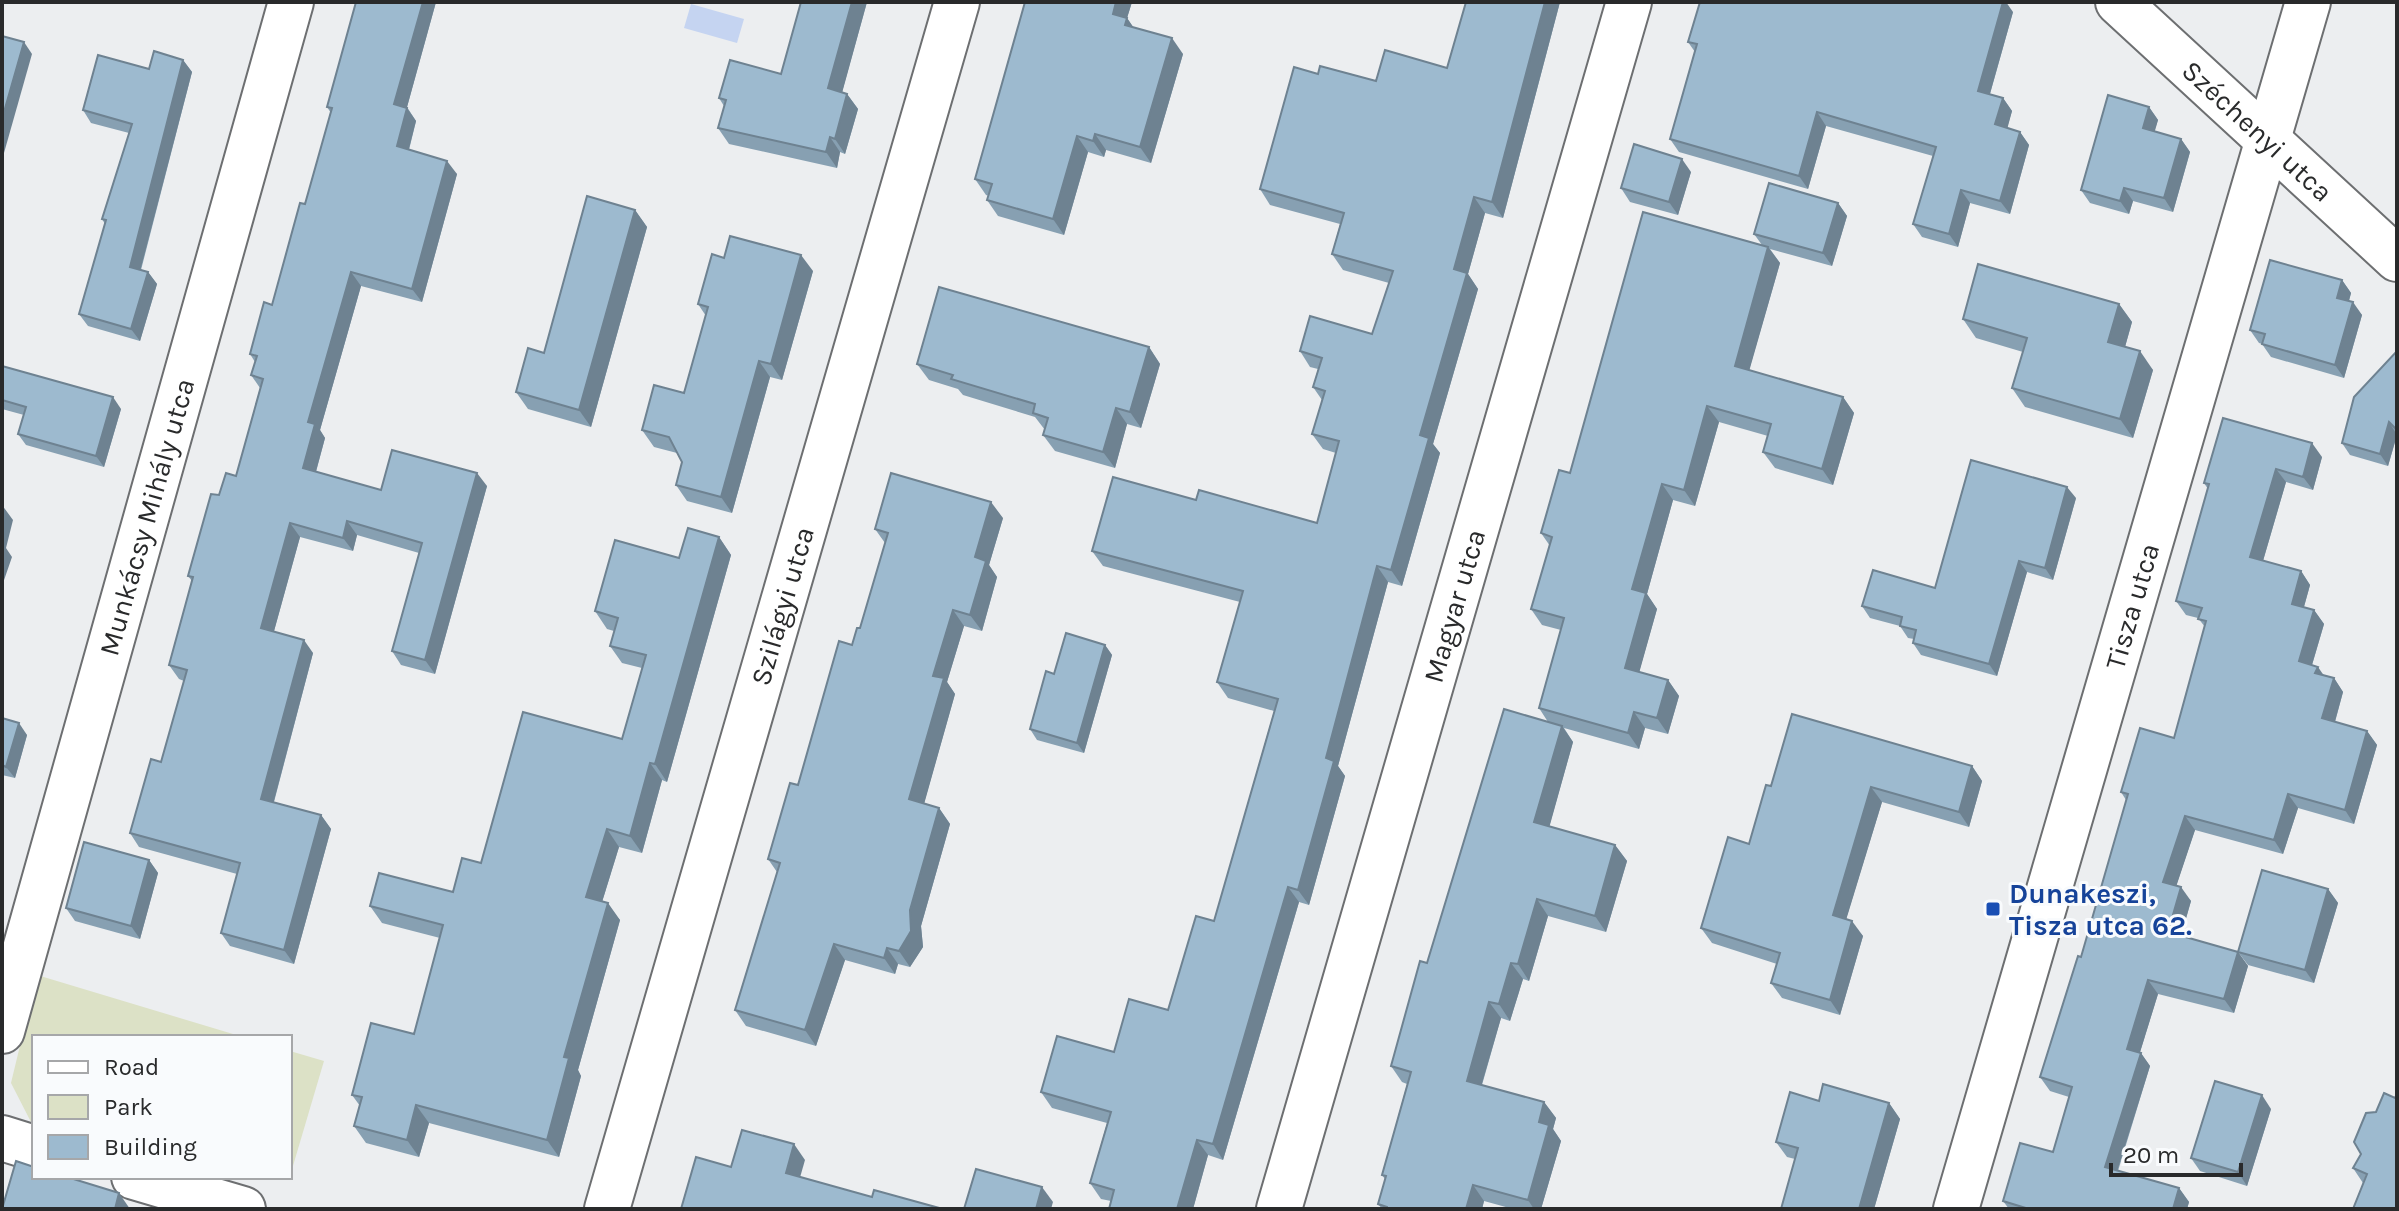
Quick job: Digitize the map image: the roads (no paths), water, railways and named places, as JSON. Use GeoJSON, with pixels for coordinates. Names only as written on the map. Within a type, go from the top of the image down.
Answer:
{"type":"FeatureCollection","features":[{"type":"Feature","properties":{"kind":"street","name":"Munkácsy Mihály utca"},"geometry":{"type":"LineString","coordinates":[[2,1031],[291,2]]}},
{"type":"Feature","properties":{"kind":"street","name":"Szilágyi utca"},"geometry":{"type":"LineString","coordinates":[[607,1209],[957,2]]}},
{"type":"Feature","properties":{"kind":"street","name":"Magyar utca"},"geometry":{"type":"LineString","coordinates":[[1279,1209],[1629,2]]}},
{"type":"Feature","properties":{"kind":"street","name":"Széchenyi utca"},"geometry":{"type":"LineString","coordinates":[[2118,2],[2397,259]]}},
{"type":"Feature","properties":{"kind":"street","name":"Tisza utca"},"geometry":{"type":"LineString","coordinates":[[1956,1209],[2308,2]]}},
{"type":"Feature","properties":{"kind":"street"},"geometry":{"type":"LineString","coordinates":[[2,1138],[32,1147]]}},
{"type":"Feature","properties":{"kind":"street"},"geometry":{"type":"LineString","coordinates":[[141,1179],[243,1209]]}},
{"type":"Feature","properties":{"kind":"water"},"geometry":{"type":"Polygon","coordinates":[[[691,4],[744,19],[737,43],[684,28],[691,4]]]}},
{"type":"Feature","properties":{"kind":"place","name":"Dunakeszi, Tisza utca 62."},"geometry":{"type":"Point","coordinates":[1993,909]}}]}
